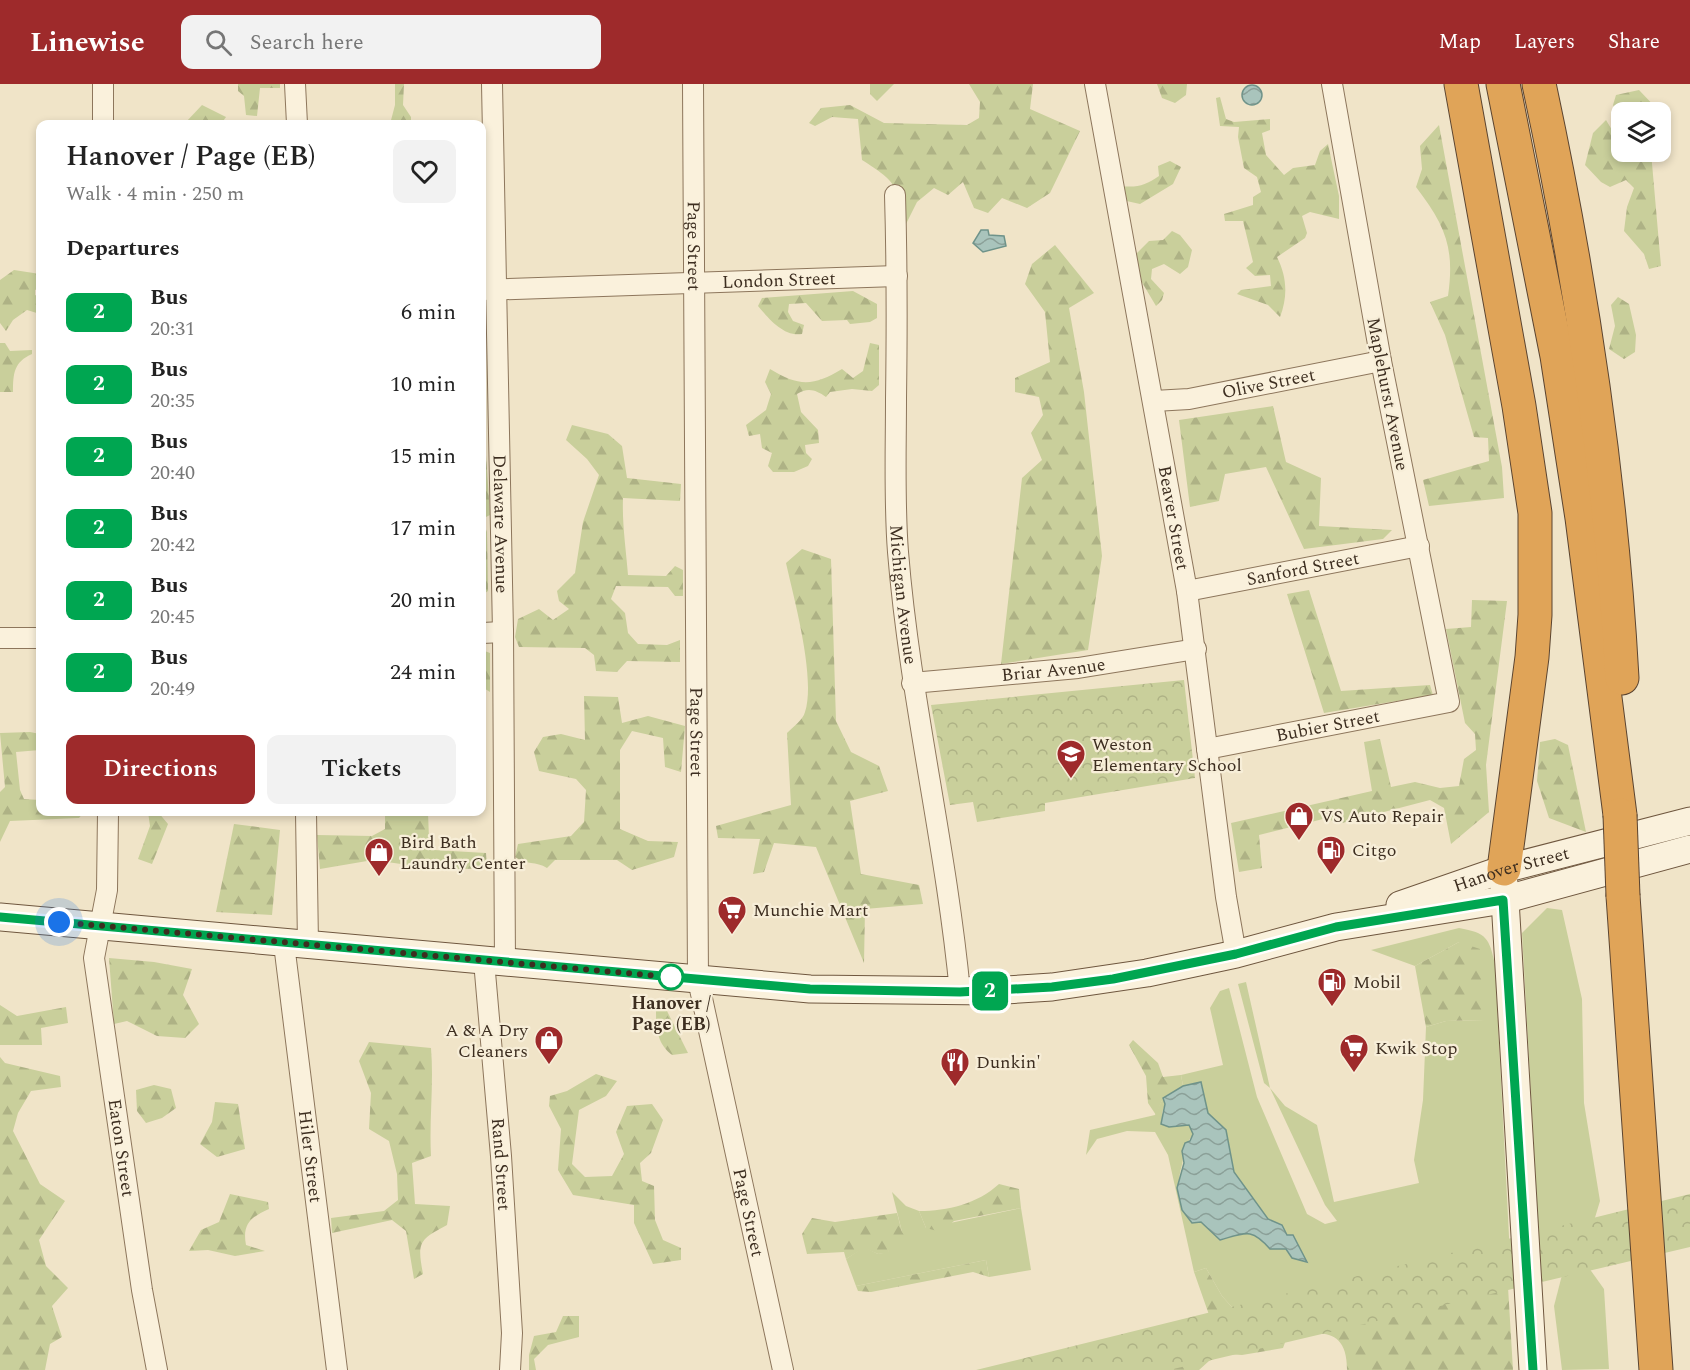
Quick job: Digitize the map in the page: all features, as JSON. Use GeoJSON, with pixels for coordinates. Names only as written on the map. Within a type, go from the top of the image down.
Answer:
{"type":"FeatureCollection","features":[{"type":"Feature","properties":{"kind":"highway"},"geometry":{"type":"LineString","coordinates":[[1461,84],[1521,417],[1535,513],[1535,615],[1532,657],[1504,884]]}},
{"type":"Feature","properties":{"kind":"highway"},"geometry":{"type":"LineString","coordinates":[[1503,84],[1557,357],[1582,518],[1620,815]]}},
{"type":"Feature","properties":{"kind":"highway"},"geometry":{"type":"LineString","coordinates":[[1539,84],[1560,182],[1583,314],[1610,510],[1622,686],[1620,815],[1623,896],[1656,1370]]}},
{"type":"Feature","properties":{"kind":"main road","name":"Hanover Street"},"geometry":{"type":"LineString","coordinates":[[1504,884],[1690,821]]}},
{"type":"Feature","properties":{"kind":"main road","name":"Hanover Street"},"geometry":{"type":"LineString","coordinates":[[0,917],[810,989],[960,992],[1052,987],[1113,979],[1236,954],[1504,884],[1690,849]]}},
{"type":"Feature","properties":{"kind":"main road"},"geometry":{"type":"LineString","coordinates":[[1504,884],[1533,1370]]}},
{"type":"Feature","properties":{"kind":"street"},"geometry":{"type":"LineString","coordinates":[[103,84],[103,120]]}},
{"type":"Feature","properties":{"kind":"street"},"geometry":{"type":"LineString","coordinates":[[296,84],[297,120]]}},
{"type":"Feature","properties":{"kind":"street","name":"Delaware Avenue"},"geometry":{"type":"LineString","coordinates":[[492,84],[489,290],[503,632],[495,961]]}},
{"type":"Feature","properties":{"kind":"street","name":"Page Street"},"geometry":{"type":"LineString","coordinates":[[693,84],[698,980],[783,1370]]}},
{"type":"Feature","properties":{"kind":"street","name":"Beaver Street"},"geometry":{"type":"LineString","coordinates":[[1095,84],[1188,591],[1226,897],[1236,954]]}},
{"type":"Feature","properties":{"kind":"street","name":"Maplehurst Avenue"},"geometry":{"type":"LineString","coordinates":[[1332,84],[1381,361],[1449,702]]}},
{"type":"Feature","properties":{"kind":"street","name":"Michigan Avenue"},"geometry":{"type":"LineString","coordinates":[[895,195],[897,276],[895,492],[898,552],[912,682],[954,932],[960,992]]}},
{"type":"Feature","properties":{"kind":"street","name":"London Street"},"geometry":{"type":"LineString","coordinates":[[489,290],[897,276]]}},
{"type":"Feature","properties":{"kind":"street","name":"Olive Street"},"geometry":{"type":"LineString","coordinates":[[1154,401],[1189,399],[1381,361]]}},
{"type":"Feature","properties":{"kind":"street","name":"Sanford Street"},"geometry":{"type":"LineString","coordinates":[[1188,591],[1419,546]]}},
{"type":"Feature","properties":{"kind":"street"},"geometry":{"type":"LineString","coordinates":[[486,633],[503,632]]}},
{"type":"Feature","properties":{"kind":"street"},"geometry":{"type":"LineString","coordinates":[[0,638],[36,638]]}},
{"type":"Feature","properties":{"kind":"street","name":"Briar Avenue"},"geometry":{"type":"LineString","coordinates":[[912,682],[1055,670],[1196,649]]}},
{"type":"Feature","properties":{"kind":"street","name":"Bubier Street"},"geometry":{"type":"LineString","coordinates":[[1207,749],[1449,702]]}},
{"type":"Feature","properties":{"kind":"street","name":"Eaton Street"},"geometry":{"type":"LineString","coordinates":[[108,816],[107,890],[94,958],[139,1268],[157,1370]]}},
{"type":"Feature","properties":{"kind":"street","name":"Hiler Street"},"geometry":{"type":"LineString","coordinates":[[306,816],[296,945],[337,1370]]}},
{"type":"Feature","properties":{"kind":"street","name":"Rand Street"},"geometry":{"type":"LineString","coordinates":[[495,961],[511,1370]]}},
{"type":"Feature","properties":{"kind":"green space"},"geometry":{"type":"Polygon","coordinates":[[[238,84],[280,84],[280,88],[260,88],[257,116],[246,115],[244,96],[238,91],[238,84]]]}},
{"type":"Feature","properties":{"kind":"green space"},"geometry":{"type":"Polygon","coordinates":[[[395,84],[404,84],[403,105],[411,120],[391,120],[395,105],[395,84]]]}},
{"type":"Feature","properties":{"kind":"green space"},"geometry":{"type":"Polygon","coordinates":[[[870,84],[894,84],[877,101],[870,94],[870,84]]]}},
{"type":"Feature","properties":{"kind":"green space"},"geometry":{"type":"Polygon","coordinates":[[[969,84],[1033,84],[1030,109],[1080,131],[1050,193],[1027,208],[1002,198],[988,213],[974,208],[963,182],[948,195],[934,188],[917,202],[905,226],[894,186],[883,174],[862,160],[858,119],[832,117],[815,126],[809,123],[821,108],[850,105],[884,123],[967,125],[979,118],[980,102],[969,84]]]}},
{"type":"Feature","properties":{"kind":"green space"},"geometry":{"type":"Polygon","coordinates":[[[1157,84],[1187,84],[1186,95],[1175,103],[1162,98],[1157,84]]]}},
{"type":"Feature","properties":{"kind":"green space"},"geometry":{"type":"Polygon","coordinates":[[[1639,90],[1650,102],[1614,102],[1616,95],[1639,90]]]}},
{"type":"Feature","properties":{"kind":"green space"},"geometry":{"type":"Polygon","coordinates":[[[1220,97],[1226,119],[1234,122],[1270,119],[1270,130],[1262,133],[1266,155],[1284,175],[1293,168],[1315,165],[1320,151],[1328,144],[1339,196],[1339,219],[1310,212],[1302,216],[1307,233],[1305,238],[1277,257],[1283,272],[1285,287],[1280,317],[1268,305],[1237,294],[1241,290],[1271,286],[1270,275],[1255,276],[1246,268],[1253,262],[1243,221],[1225,221],[1224,214],[1253,205],[1253,197],[1261,192],[1257,177],[1244,168],[1238,137],[1239,127],[1220,126],[1216,98],[1220,97]]]}},
{"type":"Feature","properties":{"kind":"green space"},"geometry":{"type":"Polygon","coordinates":[[[202,105],[226,117],[224,120],[188,120],[202,105]]]}},
{"type":"Feature","properties":{"kind":"green space"},"geometry":{"type":"Polygon","coordinates":[[[1606,120],[1611,128],[1611,162],[1652,162],[1661,266],[1649,269],[1644,254],[1624,231],[1627,207],[1634,188],[1626,180],[1610,187],[1601,182],[1585,165],[1593,133],[1606,120]]]}},
{"type":"Feature","properties":{"kind":"green space"},"geometry":{"type":"Polygon","coordinates":[[[1439,125],[1502,467],[1504,498],[1429,506],[1423,480],[1489,461],[1488,438],[1474,437],[1445,335],[1430,302],[1448,296],[1449,250],[1441,225],[1416,187],[1422,169],[1420,146],[1439,125]]]}},
{"type":"Feature","properties":{"kind":"green space"},"geometry":{"type":"Polygon","coordinates":[[[1170,161],[1181,167],[1173,184],[1140,204],[1122,200],[1121,186],[1132,187],[1150,182],[1159,176],[1158,166],[1170,161]]]}},
{"type":"Feature","properties":{"kind":"green space"},"geometry":{"type":"Polygon","coordinates":[[[1172,231],[1180,235],[1192,250],[1188,267],[1180,274],[1164,264],[1152,269],[1151,279],[1164,293],[1162,300],[1156,306],[1137,274],[1134,256],[1149,241],[1163,240],[1172,231]]]}},
{"type":"Feature","properties":{"kind":"green space"},"geometry":{"type":"Polygon","coordinates":[[[1055,245],[1094,293],[1069,308],[1084,392],[1102,556],[1088,650],[1001,664],[1022,478],[1042,460],[1031,433],[1043,415],[1039,397],[1015,392],[1015,378],[1050,362],[1045,312],[1025,284],[1032,264],[1055,245]]]}},
{"type":"Feature","properties":{"kind":"green space"},"geometry":{"type":"Polygon","coordinates":[[[14,270],[36,273],[36,313],[27,310],[13,320],[6,331],[0,323],[0,280],[14,270]]]}},
{"type":"Feature","properties":{"kind":"green space"},"geometry":{"type":"Polygon","coordinates":[[[853,291],[877,304],[877,318],[870,322],[850,324],[847,320],[822,321],[806,303],[789,304],[788,312],[793,321],[804,325],[802,334],[795,334],[777,326],[758,306],[762,298],[853,291]]]}},
{"type":"Feature","properties":{"kind":"green space"},"geometry":{"type":"Polygon","coordinates":[[[1618,297],[1629,304],[1636,335],[1635,352],[1624,359],[1609,349],[1615,326],[1611,305],[1618,297]]]}},
{"type":"Feature","properties":{"kind":"green space"},"geometry":{"type":"Polygon","coordinates":[[[0,343],[5,343],[10,351],[32,350],[32,354],[21,361],[16,369],[13,392],[0,392],[0,343]]]}},
{"type":"Feature","properties":{"kind":"green space"},"geometry":{"type":"Polygon","coordinates":[[[870,343],[879,345],[879,385],[872,391],[852,389],[830,392],[826,397],[812,390],[797,394],[801,412],[818,430],[819,443],[805,445],[806,453],[812,459],[808,466],[794,472],[773,472],[768,466],[772,453],[762,448],[760,434],[749,436],[746,425],[766,410],[771,394],[765,382],[770,369],[790,379],[806,382],[823,379],[842,369],[853,378],[863,371],[870,343]]]}},
{"type":"Feature","properties":{"kind":"green space"},"geometry":{"type":"Polygon","coordinates":[[[1273,406],[1286,462],[1321,478],[1319,526],[1392,530],[1383,539],[1304,549],[1266,467],[1225,474],[1219,501],[1190,507],[1179,420],[1273,406]]]}},
{"type":"Feature","properties":{"kind":"green space"},"geometry":{"type":"Polygon","coordinates":[[[572,425],[608,434],[622,446],[627,478],[681,484],[680,501],[623,498],[623,508],[628,575],[666,576],[675,566],[683,570],[683,596],[675,596],[668,587],[616,586],[611,599],[625,613],[628,633],[638,644],[667,645],[680,640],[680,662],[627,661],[617,672],[596,671],[594,655],[585,648],[519,647],[515,637],[518,619],[539,609],[553,620],[569,609],[559,601],[557,591],[575,573],[583,522],[599,475],[587,459],[566,440],[572,425]]]}},
{"type":"Feature","properties":{"kind":"green space"},"geometry":{"type":"Polygon","coordinates":[[[486,455],[490,515],[486,517],[486,455]]]}},
{"type":"Feature","properties":{"kind":"green space"},"geometry":{"type":"Polygon","coordinates":[[[486,530],[487,532],[488,591],[486,592],[486,530]]]}},
{"type":"Feature","properties":{"kind":"green space"},"geometry":{"type":"Polygon","coordinates":[[[802,549],[831,559],[836,721],[851,752],[879,766],[888,791],[850,801],[861,874],[919,885],[923,904],[865,909],[864,963],[816,847],[774,843],[764,872],[753,874],[760,839],[718,838],[716,826],[791,805],[787,733],[804,715],[808,697],[808,679],[803,638],[786,563],[802,549]]]}},
{"type":"Feature","properties":{"kind":"green space"},"geometry":{"type":"Polygon","coordinates":[[[1309,590],[1341,691],[1430,685],[1433,695],[1324,713],[1287,594],[1309,590]]]}},
{"type":"Feature","properties":{"kind":"green space"},"geometry":{"type":"Polygon","coordinates":[[[1472,600],[1507,601],[1486,765],[1489,812],[1451,844],[1444,808],[1430,800],[1338,824],[1327,818],[1259,835],[1262,868],[1239,872],[1231,823],[1372,791],[1364,742],[1380,739],[1391,787],[1415,782],[1440,788],[1459,786],[1464,759],[1476,750],[1475,734],[1465,723],[1446,629],[1471,627],[1472,600]]]}},
{"type":"Feature","properties":{"kind":"green space"},"geometry":{"type":"Polygon","coordinates":[[[486,652],[490,653],[490,692],[486,690],[486,652]]]}},
{"type":"Feature","properties":{"kind":"green space"},"geometry":{"type":"Polygon","coordinates":[[[1184,680],[1195,778],[1045,803],[1045,811],[977,822],[973,802],[950,805],[931,705],[1184,680]]]}},
{"type":"Feature","properties":{"kind":"green space"},"geometry":{"type":"Polygon","coordinates":[[[584,696],[618,697],[622,723],[648,716],[685,726],[681,772],[665,767],[663,738],[632,731],[620,750],[620,829],[648,841],[678,842],[674,857],[632,870],[617,860],[555,860],[547,868],[515,857],[518,844],[571,836],[584,822],[586,790],[576,779],[539,771],[534,752],[543,737],[561,734],[585,740],[584,696]]]}},
{"type":"Feature","properties":{"kind":"green space"},"geometry":{"type":"Polygon","coordinates":[[[0,733],[36,733],[36,750],[16,752],[20,790],[24,799],[36,800],[36,816],[81,816],[79,818],[10,821],[0,842],[0,792],[5,787],[0,733]]]}},
{"type":"Feature","properties":{"kind":"green space"},"geometry":{"type":"Polygon","coordinates":[[[1555,739],[1568,745],[1586,832],[1549,818],[1537,781],[1540,742],[1555,739]]]}},
{"type":"Feature","properties":{"kind":"green space"},"geometry":{"type":"Polygon","coordinates":[[[149,816],[161,816],[168,824],[152,864],[138,859],[150,826],[149,816]]]}},
{"type":"Feature","properties":{"kind":"green space"},"geometry":{"type":"Polygon","coordinates":[[[385,816],[428,816],[429,839],[434,850],[486,853],[487,868],[443,870],[373,860],[320,869],[317,835],[372,836],[385,829],[385,816]]]}},
{"type":"Feature","properties":{"kind":"green space"},"geometry":{"type":"Polygon","coordinates":[[[234,824],[280,830],[272,915],[216,912],[234,824]]]}},
{"type":"Feature","properties":{"kind":"green space"},"geometry":{"type":"Polygon","coordinates":[[[1547,908],[1562,910],[1582,999],[1584,1103],[1600,1201],[1587,1244],[1539,1240],[1522,933],[1547,908]]]}},
{"type":"Feature","properties":{"kind":"green space"},"geometry":{"type":"Polygon","coordinates":[[[1459,928],[1481,935],[1491,948],[1495,964],[1510,1256],[1238,1314],[1222,1296],[1206,1268],[1194,1272],[1168,1155],[1155,1132],[1127,1131],[1097,1139],[1086,1155],[1090,1130],[1155,1115],[1163,1098],[1165,1104],[1162,1113],[1169,1127],[1189,1124],[1193,1134],[1182,1151],[1183,1160],[1179,1179],[1181,1199],[1188,1217],[1192,1222],[1201,1222],[1220,1240],[1247,1234],[1258,1237],[1270,1249],[1287,1235],[1282,1225],[1268,1219],[1234,1172],[1226,1130],[1208,1113],[1201,1082],[1183,1086],[1181,1075],[1223,1065],[1210,1008],[1220,991],[1229,988],[1257,1097],[1307,1214],[1325,1224],[1337,1221],[1325,1205],[1270,1088],[1285,1106],[1317,1125],[1334,1202],[1419,1183],[1414,1160],[1423,1100],[1426,1027],[1446,1021],[1484,1020],[1459,942],[1415,966],[1371,950],[1459,928]]]}},
{"type":"Feature","properties":{"kind":"green space"},"geometry":{"type":"Polygon","coordinates":[[[1459,942],[1480,949],[1485,1020],[1446,1021],[1426,1027],[1415,966],[1459,942]]]}},
{"type":"Feature","properties":{"kind":"green space"},"geometry":{"type":"Polygon","coordinates":[[[109,958],[154,962],[192,969],[183,995],[199,1024],[185,1038],[157,1036],[127,1021],[114,1024],[109,958]]]}},
{"type":"Feature","properties":{"kind":"green space"},"geometry":{"type":"Polygon","coordinates":[[[1246,982],[1270,1088],[1264,1083],[1238,984],[1246,982]]]}},
{"type":"Feature","properties":{"kind":"green space"},"geometry":{"type":"Polygon","coordinates":[[[0,1005],[17,1016],[66,1007],[68,1023],[41,1028],[42,1045],[0,1045],[0,1005]]]}},
{"type":"Feature","properties":{"kind":"green space"},"geometry":{"type":"Polygon","coordinates":[[[656,1009],[666,1009],[688,1053],[672,1055],[663,1045],[657,1028],[656,1009]]]}},
{"type":"Feature","properties":{"kind":"green space"},"geometry":{"type":"Polygon","coordinates":[[[1133,1040],[1158,1063],[1163,1077],[1181,1075],[1183,1086],[1163,1098],[1156,1115],[1148,1103],[1146,1076],[1129,1045],[1133,1040]]]}},
{"type":"Feature","properties":{"kind":"green space"},"geometry":{"type":"Polygon","coordinates":[[[369,1042],[431,1048],[431,1156],[412,1163],[415,1204],[450,1206],[447,1225],[431,1234],[422,1243],[420,1255],[423,1274],[414,1279],[406,1231],[392,1220],[332,1233],[331,1218],[384,1211],[398,1200],[397,1174],[389,1141],[369,1129],[371,1093],[359,1061],[369,1042]]]}},
{"type":"Feature","properties":{"kind":"green space"},"geometry":{"type":"Polygon","coordinates":[[[0,1057],[5,1063],[60,1076],[61,1087],[31,1091],[18,1113],[13,1131],[40,1184],[65,1201],[39,1240],[46,1266],[68,1288],[52,1306],[62,1337],[50,1344],[45,1370],[0,1370],[0,1057]]]}},
{"type":"Feature","properties":{"kind":"green space"},"geometry":{"type":"Polygon","coordinates":[[[596,1074],[617,1081],[606,1096],[579,1110],[572,1164],[585,1177],[612,1176],[624,1154],[616,1132],[627,1106],[652,1104],[663,1120],[651,1153],[640,1163],[642,1181],[654,1186],[655,1220],[663,1240],[681,1248],[681,1260],[653,1264],[634,1223],[634,1205],[573,1195],[558,1170],[561,1129],[549,1106],[550,1096],[567,1091],[596,1074]]]}},
{"type":"Feature","properties":{"kind":"green space"},"geometry":{"type":"Polygon","coordinates":[[[154,1085],[171,1089],[176,1108],[162,1118],[146,1123],[137,1111],[136,1090],[154,1085]]]}},
{"type":"Feature","properties":{"kind":"green space"},"geometry":{"type":"Polygon","coordinates":[[[215,1102],[238,1104],[245,1149],[217,1157],[200,1144],[212,1122],[215,1102]]]}},
{"type":"Feature","properties":{"kind":"green space"},"geometry":{"type":"Polygon","coordinates":[[[999,1184],[1019,1189],[1021,1208],[954,1221],[941,1232],[926,1228],[919,1211],[941,1210],[962,1205],[981,1197],[999,1184]]]}},
{"type":"Feature","properties":{"kind":"green space"},"geometry":{"type":"Polygon","coordinates":[[[892,1192],[906,1206],[919,1211],[926,1228],[1021,1208],[1031,1270],[989,1277],[986,1260],[856,1286],[846,1259],[864,1247],[878,1254],[888,1252],[890,1243],[902,1232],[892,1192]]]}},
{"type":"Feature","properties":{"kind":"green space"},"geometry":{"type":"Polygon","coordinates":[[[230,1194],[268,1202],[269,1209],[253,1218],[245,1232],[246,1245],[265,1251],[235,1256],[208,1250],[189,1251],[201,1230],[219,1222],[230,1194]]]}},
{"type":"Feature","properties":{"kind":"green space"},"geometry":{"type":"Polygon","coordinates":[[[1690,1194],[1690,1247],[1169,1370],[976,1370],[1690,1194]]]}},
{"type":"Feature","properties":{"kind":"green space"},"geometry":{"type":"Polygon","coordinates":[[[897,1213],[902,1232],[911,1244],[891,1244],[888,1253],[878,1254],[864,1248],[846,1259],[844,1252],[807,1254],[802,1234],[812,1218],[835,1222],[897,1213]]]}},
{"type":"Feature","properties":{"kind":"green space"},"geometry":{"type":"Polygon","coordinates":[[[986,1260],[989,1277],[973,1272],[871,1292],[858,1291],[856,1286],[986,1260]]]}},
{"type":"Feature","properties":{"kind":"green space"},"geometry":{"type":"Polygon","coordinates":[[[1584,1261],[1604,1289],[1609,1369],[1562,1370],[1554,1306],[1562,1275],[1584,1261]]]}},
{"type":"Feature","properties":{"kind":"green space"},"geometry":{"type":"Polygon","coordinates":[[[1206,1268],[1222,1296],[1238,1314],[1508,1287],[1513,1370],[1347,1370],[1346,1356],[1336,1339],[1329,1335],[1310,1334],[1287,1337],[1283,1348],[1242,1355],[1226,1354],[1209,1361],[1199,1370],[1046,1370],[1214,1329],[1194,1272],[1206,1268]]]}},
{"type":"Feature","properties":{"kind":"green space"},"geometry":{"type":"Polygon","coordinates":[[[563,1316],[579,1316],[579,1337],[548,1345],[534,1359],[536,1370],[529,1370],[529,1355],[534,1336],[556,1332],[563,1316]]]}},
{"type":"Feature","properties":{"kind":"water"},"geometry":{"type":"Polygon","coordinates":[[[1252,85],[1259,88],[1262,95],[1259,102],[1252,105],[1245,102],[1242,95],[1245,88],[1252,85]]]}},
{"type":"Feature","properties":{"kind":"water"},"geometry":{"type":"Polygon","coordinates":[[[981,230],[988,230],[989,235],[1004,236],[1006,246],[983,252],[973,243],[981,230]]]}},
{"type":"Feature","properties":{"kind":"water"},"geometry":{"type":"Polygon","coordinates":[[[1201,1082],[1208,1113],[1226,1130],[1234,1172],[1268,1219],[1282,1225],[1287,1235],[1293,1235],[1307,1262],[1292,1258],[1286,1249],[1270,1249],[1258,1237],[1252,1235],[1242,1234],[1220,1240],[1201,1222],[1192,1223],[1182,1210],[1177,1188],[1184,1163],[1182,1151],[1185,1143],[1190,1141],[1193,1134],[1189,1125],[1169,1127],[1161,1124],[1165,1104],[1163,1098],[1183,1086],[1201,1082]]]}},
{"type":"Feature","properties":{"kind":"bus line","name":"2"},"geometry":{"type":"LineString","coordinates":[[0,917],[810,989],[960,992],[1052,987],[1113,979],[1236,954],[1336,927],[1391,917],[1453,910],[1503,900],[1533,1370]]}},
{"type":"Feature","properties":{"kind":"place","name":"Weston Elementary School"},"geometry":{"type":"Point","coordinates":[1071,780]}},
{"type":"Feature","properties":{"kind":"place","name":"VS Auto Repair"},"geometry":{"type":"Point","coordinates":[1299,842]}},
{"type":"Feature","properties":{"kind":"place","name":"Citgo"},"geometry":{"type":"Point","coordinates":[1331,876]}},
{"type":"Feature","properties":{"kind":"place","name":"Bird Bath Laundry Center"},"geometry":{"type":"Point","coordinates":[379,878]}},
{"type":"Feature","properties":{"kind":"place","name":"Munchie Mart"},"geometry":{"type":"Point","coordinates":[732,936]}},
{"type":"Feature","properties":{"kind":"place","name":"Hanover / Page (EB)"},"geometry":{"type":"Point","coordinates":[671,977]}},
{"type":"Feature","properties":{"kind":"place","name":"Mobil"},"geometry":{"type":"Point","coordinates":[1332,1008]}},
{"type":"Feature","properties":{"kind":"place","name":"A & A Dry Cleaners"},"geometry":{"type":"Point","coordinates":[549,1066]}},
{"type":"Feature","properties":{"kind":"place","name":"Kwik Stop"},"geometry":{"type":"Point","coordinates":[1354,1074]}},
{"type":"Feature","properties":{"kind":"place","name":"Dunkin'"},"geometry":{"type":"Point","coordinates":[955,1088]}},
{"type":"Feature","properties":{"kind":"route"},"geometry":{"type":"LineString","coordinates":[[59,922],[681,978],[671,977]]}}]}
